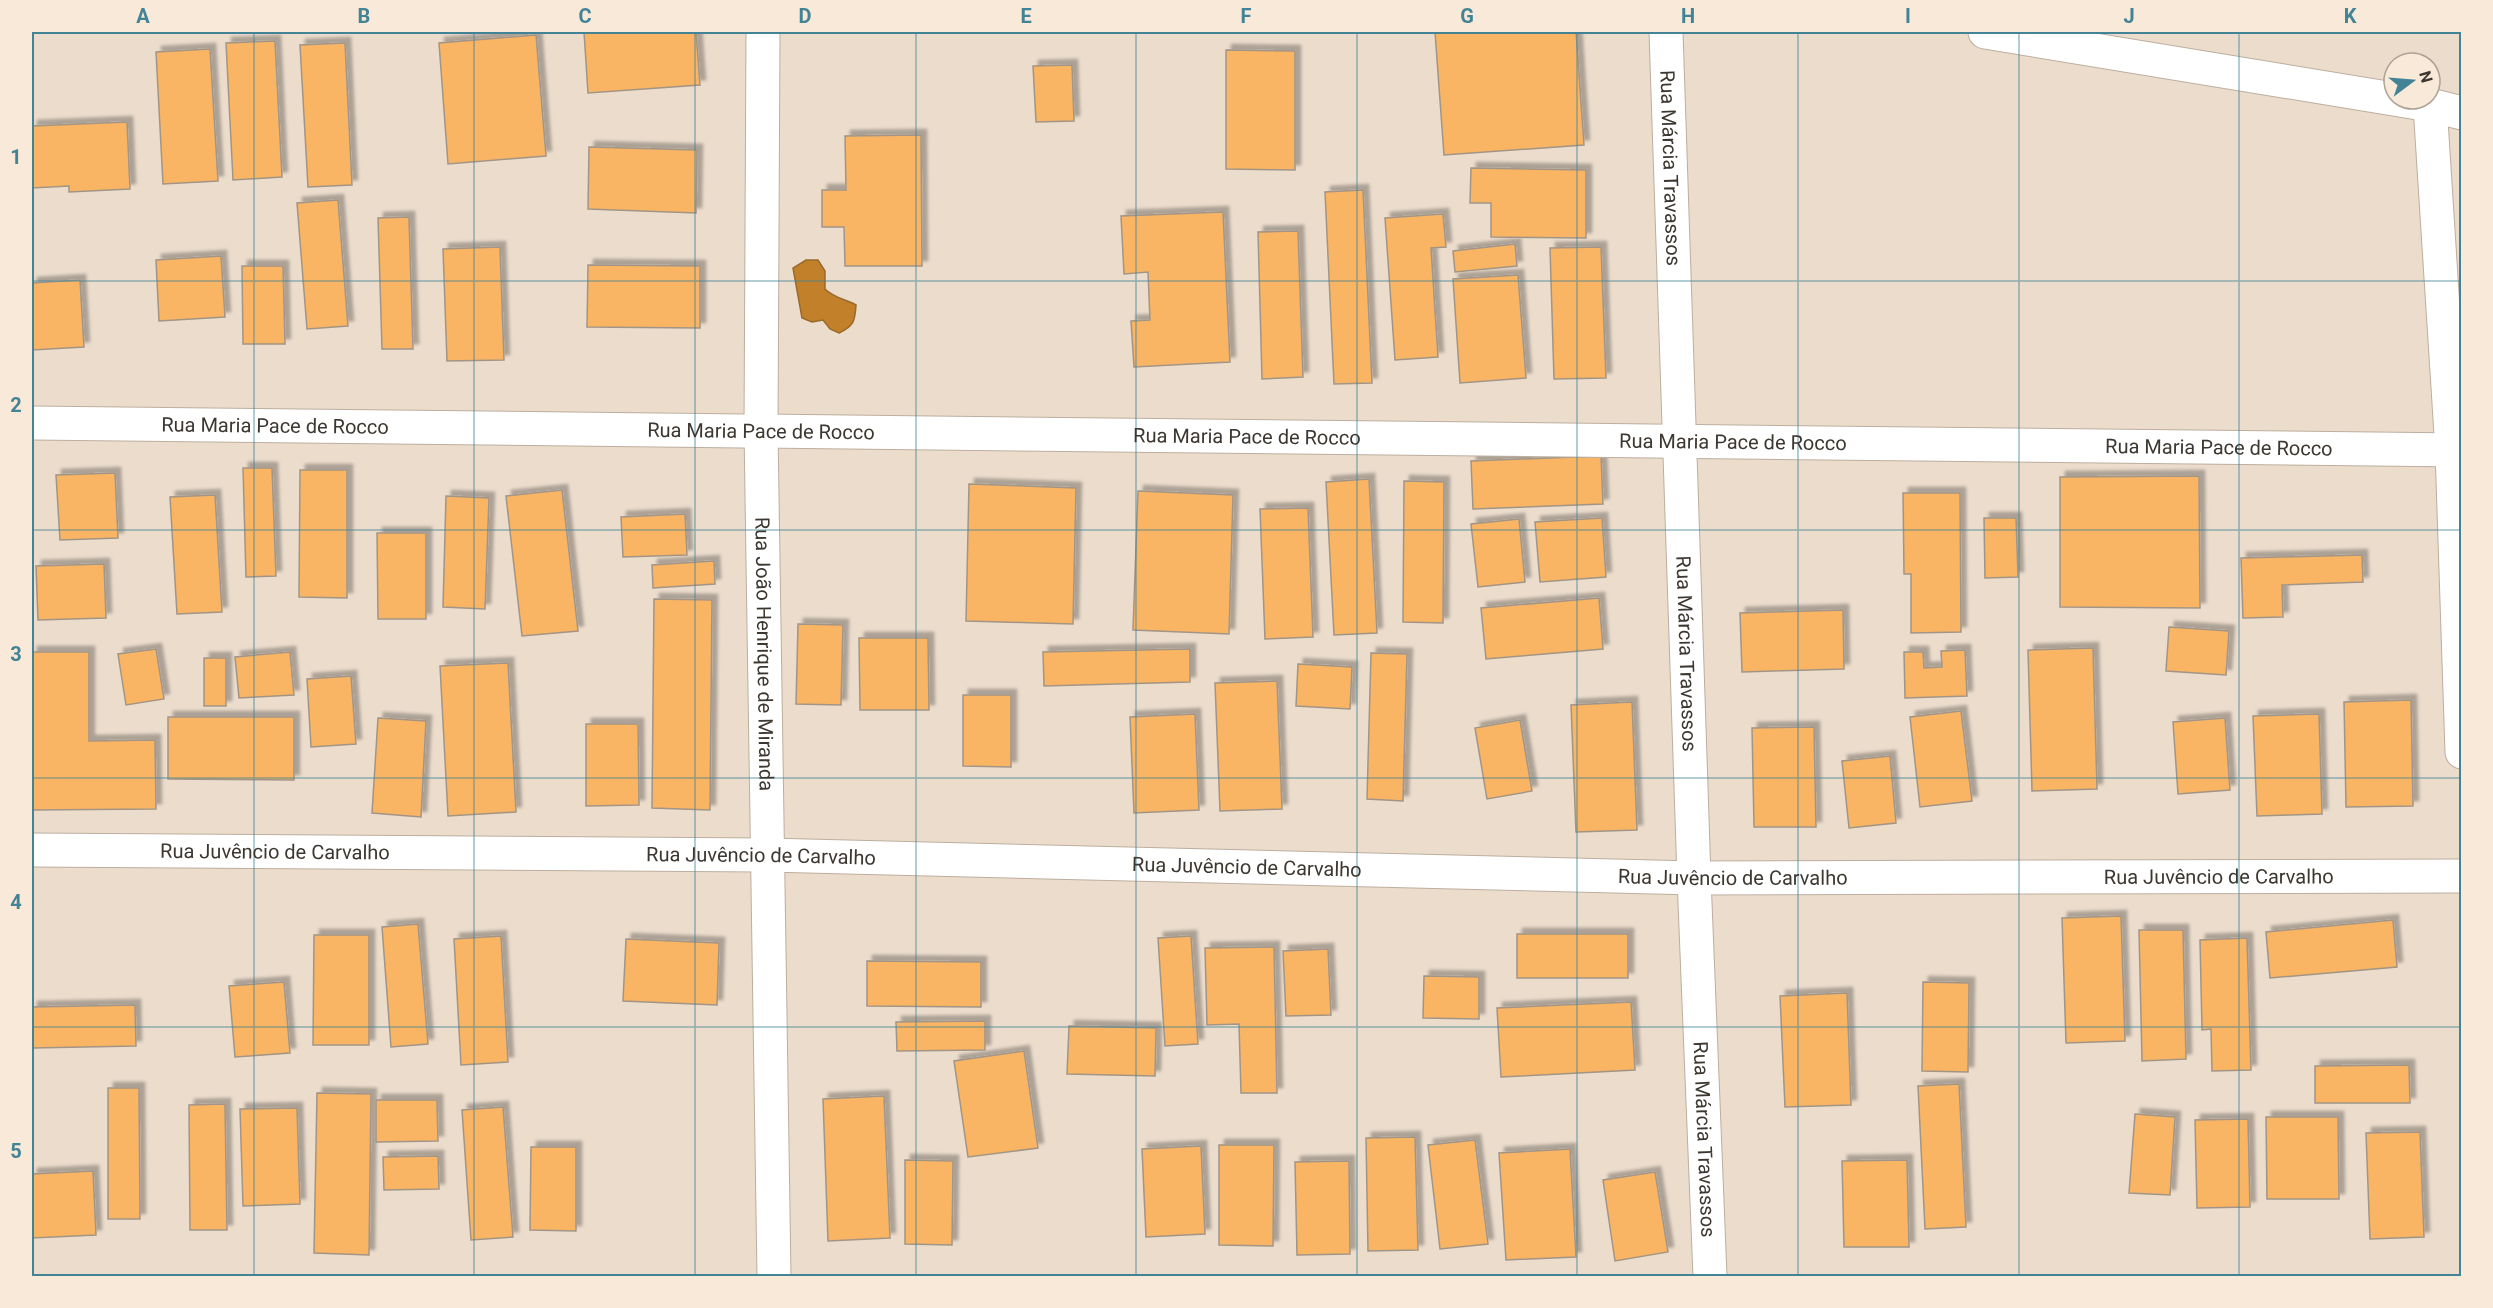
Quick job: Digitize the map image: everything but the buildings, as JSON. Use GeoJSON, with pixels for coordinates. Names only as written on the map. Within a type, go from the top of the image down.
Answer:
{"type":"FeatureCollection","features":[{"type":"Feature","properties":{"kind":"street","name":"Rua João Henrique de Miranda"},"geometry":{"type":"LineString","coordinates":[[763,32],[761,430],[774,1276]]}},
{"type":"Feature","properties":{"kind":"street","name":"Rua Márcia Travassos"},"geometry":{"type":"LineString","coordinates":[[1666,32],[1678,443],[1710,1276]]}},
{"type":"Feature","properties":{"kind":"street"},"geometry":{"type":"LineString","coordinates":[[1985,32],[2382,97]]}},
{"type":"Feature","properties":{"kind":"street"},"geometry":{"type":"LineString","coordinates":[[2442,108],[2462,113]]}},
{"type":"Feature","properties":{"kind":"street"},"geometry":{"type":"LineString","coordinates":[[2430,111],[2457,450],[2462,752]]}},
{"type":"Feature","properties":{"kind":"street","name":"Rua Maria Pace de Rocco"},"geometry":{"type":"LineString","coordinates":[[32,423],[2457,450]]}},
{"type":"Feature","properties":{"kind":"street","name":"Rua Juvêncio de Carvalho"},"geometry":{"type":"LineString","coordinates":[[32,850],[767,855],[1694,878],[2462,876]]}},
{"type":"Feature","properties":{"kind":"shaded area"},"geometry":{"type":"Polygon","coordinates":[[[806,260],[818,260],[825,271],[825,289],[828,292],[856,305],[853,322],[839,333],[830,329],[823,320],[812,322],[802,318],[793,268],[806,260]]]}}]}
